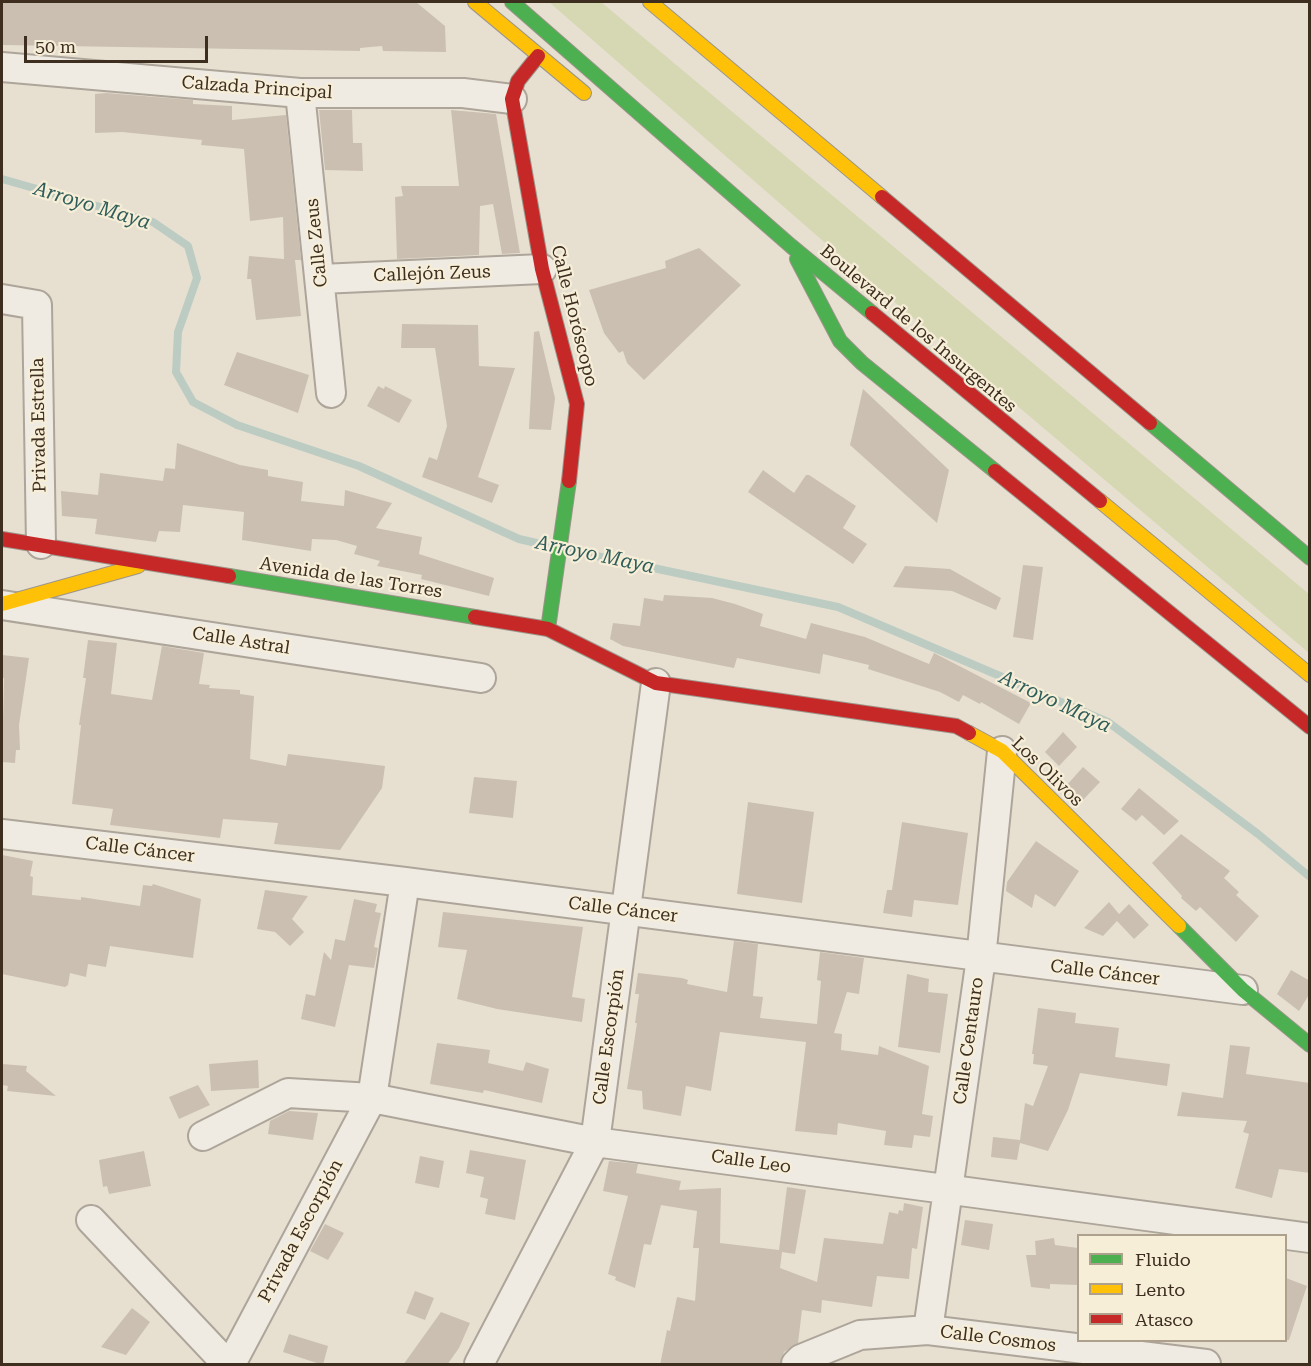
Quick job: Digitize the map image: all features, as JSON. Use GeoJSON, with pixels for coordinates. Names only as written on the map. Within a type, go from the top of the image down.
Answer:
{"type":"FeatureCollection","features":[{"type":"Feature","properties":{"kind":"main road"},"geometry":{"type":"LineString","coordinates":[[475,2],[592,100]]}},
{"type":"Feature","properties":{"kind":"main road","name":"Boulevard de los Insurgentes"},"geometry":{"type":"LineString","coordinates":[[512,2],[765,225],[1310,675]]}},
{"type":"Feature","properties":{"kind":"main road"},"geometry":{"type":"LineString","coordinates":[[650,2],[1310,558]]}},
{"type":"Feature","properties":{"kind":"main road"},"geometry":{"type":"LineString","coordinates":[[672,2],[816,142]]}},
{"type":"Feature","properties":{"kind":"main road"},"geometry":{"type":"LineString","coordinates":[[512,99],[518,81],[538,56]]}},
{"type":"Feature","properties":{"kind":"main road","name":"Calle Horóscopo"},"geometry":{"type":"LineString","coordinates":[[512,99],[542,270],[577,404],[565,520],[548,629]]}},
{"type":"Feature","properties":{"kind":"main road"},"geometry":{"type":"LineString","coordinates":[[650,142],[765,225]]}},
{"type":"Feature","properties":{"kind":"main road"},"geometry":{"type":"LineString","coordinates":[[790,246],[840,341],[862,363],[1310,727]]}},
{"type":"Feature","properties":{"kind":"main road","name":"Avenida de las Torres"},"geometry":{"type":"LineString","coordinates":[[2,539],[548,629]]}},
{"type":"Feature","properties":{"kind":"main road","name":"Avenida de las Torres"},"geometry":{"type":"LineString","coordinates":[[2,604],[147,563]]}},
{"type":"Feature","properties":{"kind":"main road","name":"Los Olivos"},"geometry":{"type":"LineString","coordinates":[[548,629],[656,683],[957,726],[1002,751],[1243,990],[1310,1045]]}},
{"type":"Feature","properties":{"kind":"street","name":"Calzada Principal"},"geometry":{"type":"LineString","coordinates":[[2,67],[300,93],[462,93],[512,99]]}},
{"type":"Feature","properties":{"kind":"street","name":"Calle Zeus"},"geometry":{"type":"LineString","coordinates":[[300,93],[331,393]]}},
{"type":"Feature","properties":{"kind":"street","name":"Callejón Zeus"},"geometry":{"type":"LineString","coordinates":[[321,279],[542,270]]}},
{"type":"Feature","properties":{"kind":"street","name":"Privada Estrella"},"geometry":{"type":"LineString","coordinates":[[2,299],[37,305],[42,544]]}},
{"type":"Feature","properties":{"kind":"street","name":"Calle Astral"},"geometry":{"type":"LineString","coordinates":[[2,604],[481,678]]}},
{"type":"Feature","properties":{"kind":"street","name":"Calle Escorpión"},"geometry":{"type":"LineString","coordinates":[[479,1365],[595,1142],[656,683]]}},
{"type":"Feature","properties":{"kind":"street","name":"Calle Centauro"},"geometry":{"type":"LineString","coordinates":[[928,1330],[981,958],[1002,751]]}},
{"type":"Feature","properties":{"kind":"street","name":"Calle Cáncer"},"geometry":{"type":"LineString","coordinates":[[2,834],[405,882],[1243,990]]}},
{"type":"Feature","properties":{"kind":"street"},"geometry":{"type":"LineString","coordinates":[[372,1098],[405,882]]}},
{"type":"Feature","properties":{"kind":"street","name":"Calle Leo"},"geometry":{"type":"LineString","coordinates":[[203,1136],[288,1093],[372,1098],[595,1142],[1281,1234]]}},
{"type":"Feature","properties":{"kind":"street","name":"Privada Escorpión"},"geometry":{"type":"LineString","coordinates":[[229,1365],[372,1098]]}},
{"type":"Feature","properties":{"kind":"street"},"geometry":{"type":"LineString","coordinates":[[91,1220],[229,1365]]}},
{"type":"Feature","properties":{"kind":"street","name":"Calle Leo"},"geometry":{"type":"LineString","coordinates":[[1287,1235],[1310,1238]]}},
{"type":"Feature","properties":{"kind":"street","name":"Calle Cosmos"},"geometry":{"type":"LineString","coordinates":[[796,1365],[801,1359],[860,1335],[928,1330],[1206,1365]]}},
{"type":"Feature","properties":{"kind":"green space"},"geometry":{"type":"Polygon","coordinates":[[[549,2],[601,2],[1309,594],[1309,653],[831,248],[549,2]]]}},
{"type":"Feature","properties":{"kind":"building"},"geometry":{"type":"Polygon","coordinates":[[[2,2],[416,2],[445,26],[446,52],[383,51],[382,46],[360,48],[360,51],[2,45],[2,2]]]}},
{"type":"Feature","properties":{"kind":"building"},"geometry":{"type":"Polygon","coordinates":[[[95,94],[193,100],[193,104],[232,106],[232,120],[286,115],[301,260],[295,260],[301,316],[256,320],[251,279],[247,279],[249,256],[284,259],[283,217],[250,221],[244,149],[201,145],[202,140],[122,132],[95,133],[95,94]]]}},
{"type":"Feature","properties":{"kind":"building"},"geometry":{"type":"Polygon","coordinates":[[[319,110],[352,110],[353,143],[362,143],[363,171],[325,170],[319,110]]]}},
{"type":"Feature","properties":{"kind":"building"},"geometry":{"type":"Polygon","coordinates":[[[451,110],[496,114],[520,253],[502,254],[493,204],[480,206],[479,255],[397,259],[395,197],[403,196],[401,186],[459,186],[451,110]]]}},
{"type":"Feature","properties":{"kind":"building"},"geometry":{"type":"Polygon","coordinates":[[[699,248],[741,285],[644,380],[627,363],[623,351],[619,353],[604,333],[589,290],[666,268],[665,261],[699,248]]]}},
{"type":"Feature","properties":{"kind":"building"},"geometry":{"type":"Polygon","coordinates":[[[402,324],[478,325],[479,366],[515,368],[478,477],[499,485],[492,503],[422,477],[429,457],[437,460],[447,426],[435,348],[401,348],[402,324]]]}},
{"type":"Feature","properties":{"kind":"building"},"geometry":{"type":"Polygon","coordinates":[[[539,331],[555,398],[551,430],[529,429],[534,332],[539,331]]]}},
{"type":"Feature","properties":{"kind":"building"},"geometry":{"type":"Polygon","coordinates":[[[237,352],[309,375],[298,413],[224,385],[237,352]]]}},
{"type":"Feature","properties":{"kind":"building"},"geometry":{"type":"Polygon","coordinates":[[[378,386],[384,389],[385,386],[412,400],[399,423],[367,406],[378,386]]]}},
{"type":"Feature","properties":{"kind":"building"},"geometry":{"type":"Polygon","coordinates":[[[863,389],[949,470],[937,523],[850,445],[863,389]]]}},
{"type":"Feature","properties":{"kind":"building"},"geometry":{"type":"Polygon","coordinates":[[[177,443],[240,465],[268,470],[268,476],[303,482],[301,501],[344,506],[345,490],[392,503],[376,528],[422,537],[419,554],[494,578],[489,596],[421,579],[422,575],[377,566],[380,561],[354,554],[357,546],[336,540],[312,539],[311,551],[242,540],[244,512],[183,505],[180,532],[159,531],[156,542],[95,534],[97,519],[62,516],[61,491],[98,495],[100,473],[163,481],[165,468],[175,469],[177,443]]]}},
{"type":"Feature","properties":{"kind":"building"},"geometry":{"type":"Polygon","coordinates":[[[763,470],[794,493],[806,475],[809,475],[856,506],[843,528],[867,544],[853,564],[748,492],[763,470]]]}},
{"type":"Feature","properties":{"kind":"building"},"geometry":{"type":"Polygon","coordinates":[[[1023,565],[1043,567],[1033,640],[1013,637],[1023,565]]]}},
{"type":"Feature","properties":{"kind":"building"},"geometry":{"type":"Polygon","coordinates":[[[905,566],[950,569],[1001,598],[996,610],[952,591],[893,587],[905,566]]]}},
{"type":"Feature","properties":{"kind":"building"},"geometry":{"type":"Polygon","coordinates":[[[664,595],[712,598],[735,604],[763,614],[760,626],[806,639],[811,623],[865,637],[929,664],[934,653],[1031,703],[1019,724],[981,702],[980,704],[963,695],[959,702],[940,692],[868,669],[869,665],[823,654],[820,674],[737,658],[734,668],[623,646],[610,639],[613,623],[640,626],[644,598],[663,601],[664,595]]]}},
{"type":"Feature","properties":{"kind":"building"},"geometry":{"type":"Polygon","coordinates":[[[88,640],[117,643],[111,694],[152,700],[162,646],[204,653],[199,684],[210,685],[209,688],[240,690],[240,694],[254,696],[250,759],[286,766],[288,754],[385,766],[382,788],[340,850],[274,844],[278,823],[223,819],[220,838],[110,825],[113,809],[72,804],[88,640]]]}},
{"type":"Feature","properties":{"kind":"building"},"geometry":{"type":"Polygon","coordinates":[[[2,655],[29,658],[19,725],[20,750],[16,750],[15,763],[2,762],[4,678],[2,678],[2,655]]]}},
{"type":"Feature","properties":{"kind":"building"},"geometry":{"type":"Polygon","coordinates":[[[1063,732],[1077,747],[1059,766],[1045,752],[1063,732]]]}},
{"type":"Feature","properties":{"kind":"building"},"geometry":{"type":"Polygon","coordinates":[[[1083,767],[1100,782],[1082,801],[1066,786],[1083,767]]]}},
{"type":"Feature","properties":{"kind":"building"},"geometry":{"type":"Polygon","coordinates":[[[474,777],[517,781],[513,818],[469,813],[474,777]]]}},
{"type":"Feature","properties":{"kind":"building"},"geometry":{"type":"Polygon","coordinates":[[[1139,788],[1179,821],[1164,835],[1142,815],[1136,821],[1121,809],[1139,788]]]}},
{"type":"Feature","properties":{"kind":"building"},"geometry":{"type":"Polygon","coordinates":[[[748,802],[814,812],[802,903],[737,894],[748,802]]]}},
{"type":"Feature","properties":{"kind":"building"},"geometry":{"type":"Polygon","coordinates":[[[902,822],[968,833],[958,905],[914,900],[912,917],[883,913],[887,890],[892,890],[902,822]]]}},
{"type":"Feature","properties":{"kind":"building"},"geometry":{"type":"Polygon","coordinates":[[[1181,834],[1230,871],[1224,878],[1239,892],[1236,895],[1259,916],[1236,942],[1200,907],[1196,911],[1181,898],[1182,896],[1152,863],[1181,834]]]}},
{"type":"Feature","properties":{"kind":"building"},"geometry":{"type":"Polygon","coordinates":[[[1036,841],[1079,871],[1055,907],[1035,894],[1032,908],[1006,891],[1007,882],[1036,841]]]}},
{"type":"Feature","properties":{"kind":"building"},"geometry":{"type":"Polygon","coordinates":[[[2,855],[33,861],[30,876],[33,877],[32,895],[81,900],[81,897],[140,906],[143,885],[152,886],[153,884],[201,899],[193,958],[110,946],[106,967],[88,964],[86,977],[70,973],[68,985],[65,987],[2,974],[2,855]]]}},
{"type":"Feature","properties":{"kind":"building"},"geometry":{"type":"Polygon","coordinates":[[[265,890],[308,896],[292,919],[304,932],[290,946],[275,932],[257,929],[265,890]]]}},
{"type":"Feature","properties":{"kind":"building"},"geometry":{"type":"Polygon","coordinates":[[[354,899],[377,904],[375,912],[381,913],[374,947],[378,948],[374,968],[349,965],[335,1027],[301,1019],[306,994],[315,996],[324,952],[331,960],[335,939],[345,941],[354,899]]]}},
{"type":"Feature","properties":{"kind":"building"},"geometry":{"type":"Polygon","coordinates":[[[1109,902],[1119,914],[1129,904],[1149,925],[1134,939],[1117,921],[1103,936],[1084,928],[1109,902]]]}},
{"type":"Feature","properties":{"kind":"building"},"geometry":{"type":"Polygon","coordinates":[[[443,912],[583,927],[572,997],[585,999],[582,1022],[497,1009],[457,999],[467,950],[438,947],[443,912]]]}},
{"type":"Feature","properties":{"kind":"building"},"geometry":{"type":"Polygon","coordinates":[[[734,941],[758,944],[753,996],[763,997],[760,1018],[817,1024],[821,981],[817,980],[820,952],[864,958],[859,994],[847,992],[834,1033],[842,1034],[841,1050],[878,1055],[879,1046],[929,1066],[922,1114],[933,1116],[930,1137],[914,1135],[912,1148],[884,1145],[886,1131],[838,1123],[837,1135],[795,1131],[806,1042],[720,1032],[711,1091],[686,1086],[681,1116],[643,1109],[642,1091],[627,1089],[637,1023],[635,1023],[639,994],[635,994],[638,973],[682,978],[688,980],[687,984],[727,992],[734,941]]]}},
{"type":"Feature","properties":{"kind":"building"},"geometry":{"type":"Polygon","coordinates":[[[1291,970],[1310,981],[1310,993],[1299,1011],[1277,994],[1291,970]]]}},
{"type":"Feature","properties":{"kind":"building"},"geometry":{"type":"Polygon","coordinates":[[[907,974],[929,979],[928,992],[948,994],[940,1053],[898,1047],[907,974]]]}},
{"type":"Feature","properties":{"kind":"building"},"geometry":{"type":"Polygon","coordinates":[[[1038,1008],[1076,1013],[1075,1023],[1119,1028],[1115,1057],[1170,1064],[1167,1086],[1080,1073],[1068,1110],[1048,1151],[1020,1143],[1017,1160],[991,1157],[993,1137],[1020,1140],[1025,1103],[1033,1106],[1048,1066],[1033,1064],[1034,1054],[1032,1054],[1038,1008]]]}},
{"type":"Feature","properties":{"kind":"building"},"geometry":{"type":"Polygon","coordinates":[[[437,1043],[490,1050],[488,1063],[523,1071],[526,1062],[549,1069],[542,1103],[484,1090],[483,1093],[430,1084],[437,1043]]]}},
{"type":"Feature","properties":{"kind":"building"},"geometry":{"type":"Polygon","coordinates":[[[1230,1045],[1250,1047],[1246,1074],[1310,1083],[1310,1173],[1279,1169],[1272,1198],[1235,1188],[1249,1134],[1243,1132],[1247,1121],[1177,1116],[1182,1092],[1223,1098],[1230,1045]]]}},
{"type":"Feature","properties":{"kind":"building"},"geometry":{"type":"Polygon","coordinates":[[[258,1060],[259,1088],[211,1091],[209,1064],[258,1060]]]}},
{"type":"Feature","properties":{"kind":"building"},"geometry":{"type":"Polygon","coordinates":[[[2,1064],[27,1066],[26,1071],[56,1096],[7,1091],[8,1086],[2,1085],[2,1064]]]}},
{"type":"Feature","properties":{"kind":"building"},"geometry":{"type":"Polygon","coordinates":[[[198,1085],[210,1105],[179,1119],[169,1097],[198,1085]]]}},
{"type":"Feature","properties":{"kind":"building"},"geometry":{"type":"Polygon","coordinates":[[[289,1111],[318,1113],[313,1140],[268,1134],[270,1121],[289,1111]]]}},
{"type":"Feature","properties":{"kind":"building"},"geometry":{"type":"Polygon","coordinates":[[[470,1150],[526,1160],[515,1220],[485,1214],[488,1199],[480,1197],[484,1177],[466,1173],[470,1150]]]}},
{"type":"Feature","properties":{"kind":"building"},"geometry":{"type":"Polygon","coordinates":[[[144,1151],[151,1186],[109,1194],[107,1186],[103,1187],[99,1160],[144,1151]]]}},
{"type":"Feature","properties":{"kind":"building"},"geometry":{"type":"Polygon","coordinates":[[[420,1156],[444,1161],[439,1188],[415,1183],[420,1156]]]}},
{"type":"Feature","properties":{"kind":"building"},"geometry":{"type":"Polygon","coordinates":[[[609,1161],[638,1164],[636,1173],[681,1181],[679,1190],[721,1188],[720,1243],[779,1250],[787,1187],[806,1190],[795,1254],[782,1252],[780,1268],[817,1282],[824,1238],[883,1244],[889,1212],[898,1214],[899,1210],[903,1211],[904,1203],[923,1207],[917,1249],[912,1248],[909,1279],[877,1276],[872,1307],[822,1300],[821,1313],[802,1310],[798,1343],[784,1352],[780,1365],[660,1365],[677,1297],[695,1301],[699,1248],[693,1248],[697,1211],[661,1205],[651,1245],[644,1244],[635,1288],[615,1280],[616,1277],[608,1274],[628,1196],[603,1191],[609,1161]]]}},
{"type":"Feature","properties":{"kind":"building"},"geometry":{"type":"Polygon","coordinates":[[[965,1220],[993,1224],[989,1250],[961,1245],[965,1220]]]}},
{"type":"Feature","properties":{"kind":"building"},"geometry":{"type":"Polygon","coordinates":[[[325,1224],[344,1233],[328,1260],[310,1251],[325,1224]]]}},
{"type":"Feature","properties":{"kind":"building"},"geometry":{"type":"Polygon","coordinates":[[[1054,1238],[1055,1245],[1077,1248],[1077,1285],[1050,1284],[1050,1289],[1031,1287],[1026,1255],[1036,1255],[1035,1241],[1054,1238]]]}},
{"type":"Feature","properties":{"kind":"building"},"geometry":{"type":"Polygon","coordinates":[[[1287,1278],[1307,1286],[1289,1340],[1287,1340],[1287,1278]]]}},
{"type":"Feature","properties":{"kind":"building"},"geometry":{"type":"Polygon","coordinates":[[[415,1291],[434,1298],[425,1320],[406,1313],[415,1291]]]}},
{"type":"Feature","properties":{"kind":"building"},"geometry":{"type":"Polygon","coordinates":[[[132,1308],[150,1322],[126,1355],[101,1347],[132,1308]]]}},
{"type":"Feature","properties":{"kind":"building"},"geometry":{"type":"Polygon","coordinates":[[[441,1312],[470,1323],[459,1348],[447,1365],[403,1365],[441,1312]]]}},
{"type":"Feature","properties":{"kind":"building"},"geometry":{"type":"Polygon","coordinates":[[[289,1334],[328,1346],[323,1365],[283,1352],[289,1334]]]}},
{"type":"Feature","properties":{"kind":"waterway","name":"Arroyo Maya"},"geometry":{"type":"LineString","coordinates":[[2,179],[153,222],[188,246],[197,278],[178,332],[176,372],[193,402],[237,425],[359,466],[519,539],[554,547]]}},
{"type":"Feature","properties":{"kind":"waterway","name":"Arroyo Maya"},"geometry":{"type":"LineString","coordinates":[[568,550],[838,607],[1108,722],[1258,834],[1310,877]]}},
{"type":"Feature","properties":{"kind":"traffic: fast"},"geometry":{"type":"LineString","coordinates":[[512,2],[791,246],[872,313]]}},
{"type":"Feature","properties":{"kind":"traffic: fast"},"geometry":{"type":"LineString","coordinates":[[797,259],[840,341],[862,363],[995,471]]}},
{"type":"Feature","properties":{"kind":"traffic: fast"},"geometry":{"type":"LineString","coordinates":[[1150,423],[1310,558]]}},
{"type":"Feature","properties":{"kind":"traffic: fast"},"geometry":{"type":"LineString","coordinates":[[548,629],[569,481]]}},
{"type":"Feature","properties":{"kind":"traffic: fast"},"geometry":{"type":"LineString","coordinates":[[229,576],[475,617]]}},
{"type":"Feature","properties":{"kind":"traffic: fast"},"geometry":{"type":"LineString","coordinates":[[1179,926],[1243,990],[1310,1045]]}},
{"type":"Feature","properties":{"kind":"traffic: slow"},"geometry":{"type":"LineString","coordinates":[[475,2],[584,93]]}},
{"type":"Feature","properties":{"kind":"traffic: slow"},"geometry":{"type":"LineString","coordinates":[[650,2],[882,197]]}},
{"type":"Feature","properties":{"kind":"traffic: slow"},"geometry":{"type":"LineString","coordinates":[[1100,501],[1310,675]]}},
{"type":"Feature","properties":{"kind":"traffic: slow"},"geometry":{"type":"LineString","coordinates":[[2,604],[138,566]]}},
{"type":"Feature","properties":{"kind":"traffic: slow"},"geometry":{"type":"LineString","coordinates":[[969,733],[1002,751],[1179,926]]}},
{"type":"Feature","properties":{"kind":"traffic: jam"},"geometry":{"type":"LineString","coordinates":[[538,56],[518,81],[512,99],[542,269],[577,404],[569,481]]}},
{"type":"Feature","properties":{"kind":"traffic: jam"},"geometry":{"type":"LineString","coordinates":[[882,197],[1150,423]]}},
{"type":"Feature","properties":{"kind":"traffic: jam"},"geometry":{"type":"LineString","coordinates":[[872,313],[1100,501]]}},
{"type":"Feature","properties":{"kind":"traffic: jam"},"geometry":{"type":"LineString","coordinates":[[995,471],[1310,727]]}},
{"type":"Feature","properties":{"kind":"traffic: jam"},"geometry":{"type":"LineString","coordinates":[[2,539],[229,576]]}},
{"type":"Feature","properties":{"kind":"traffic: jam"},"geometry":{"type":"LineString","coordinates":[[475,617],[548,629],[656,683],[956,726],[969,733]]}}]}
